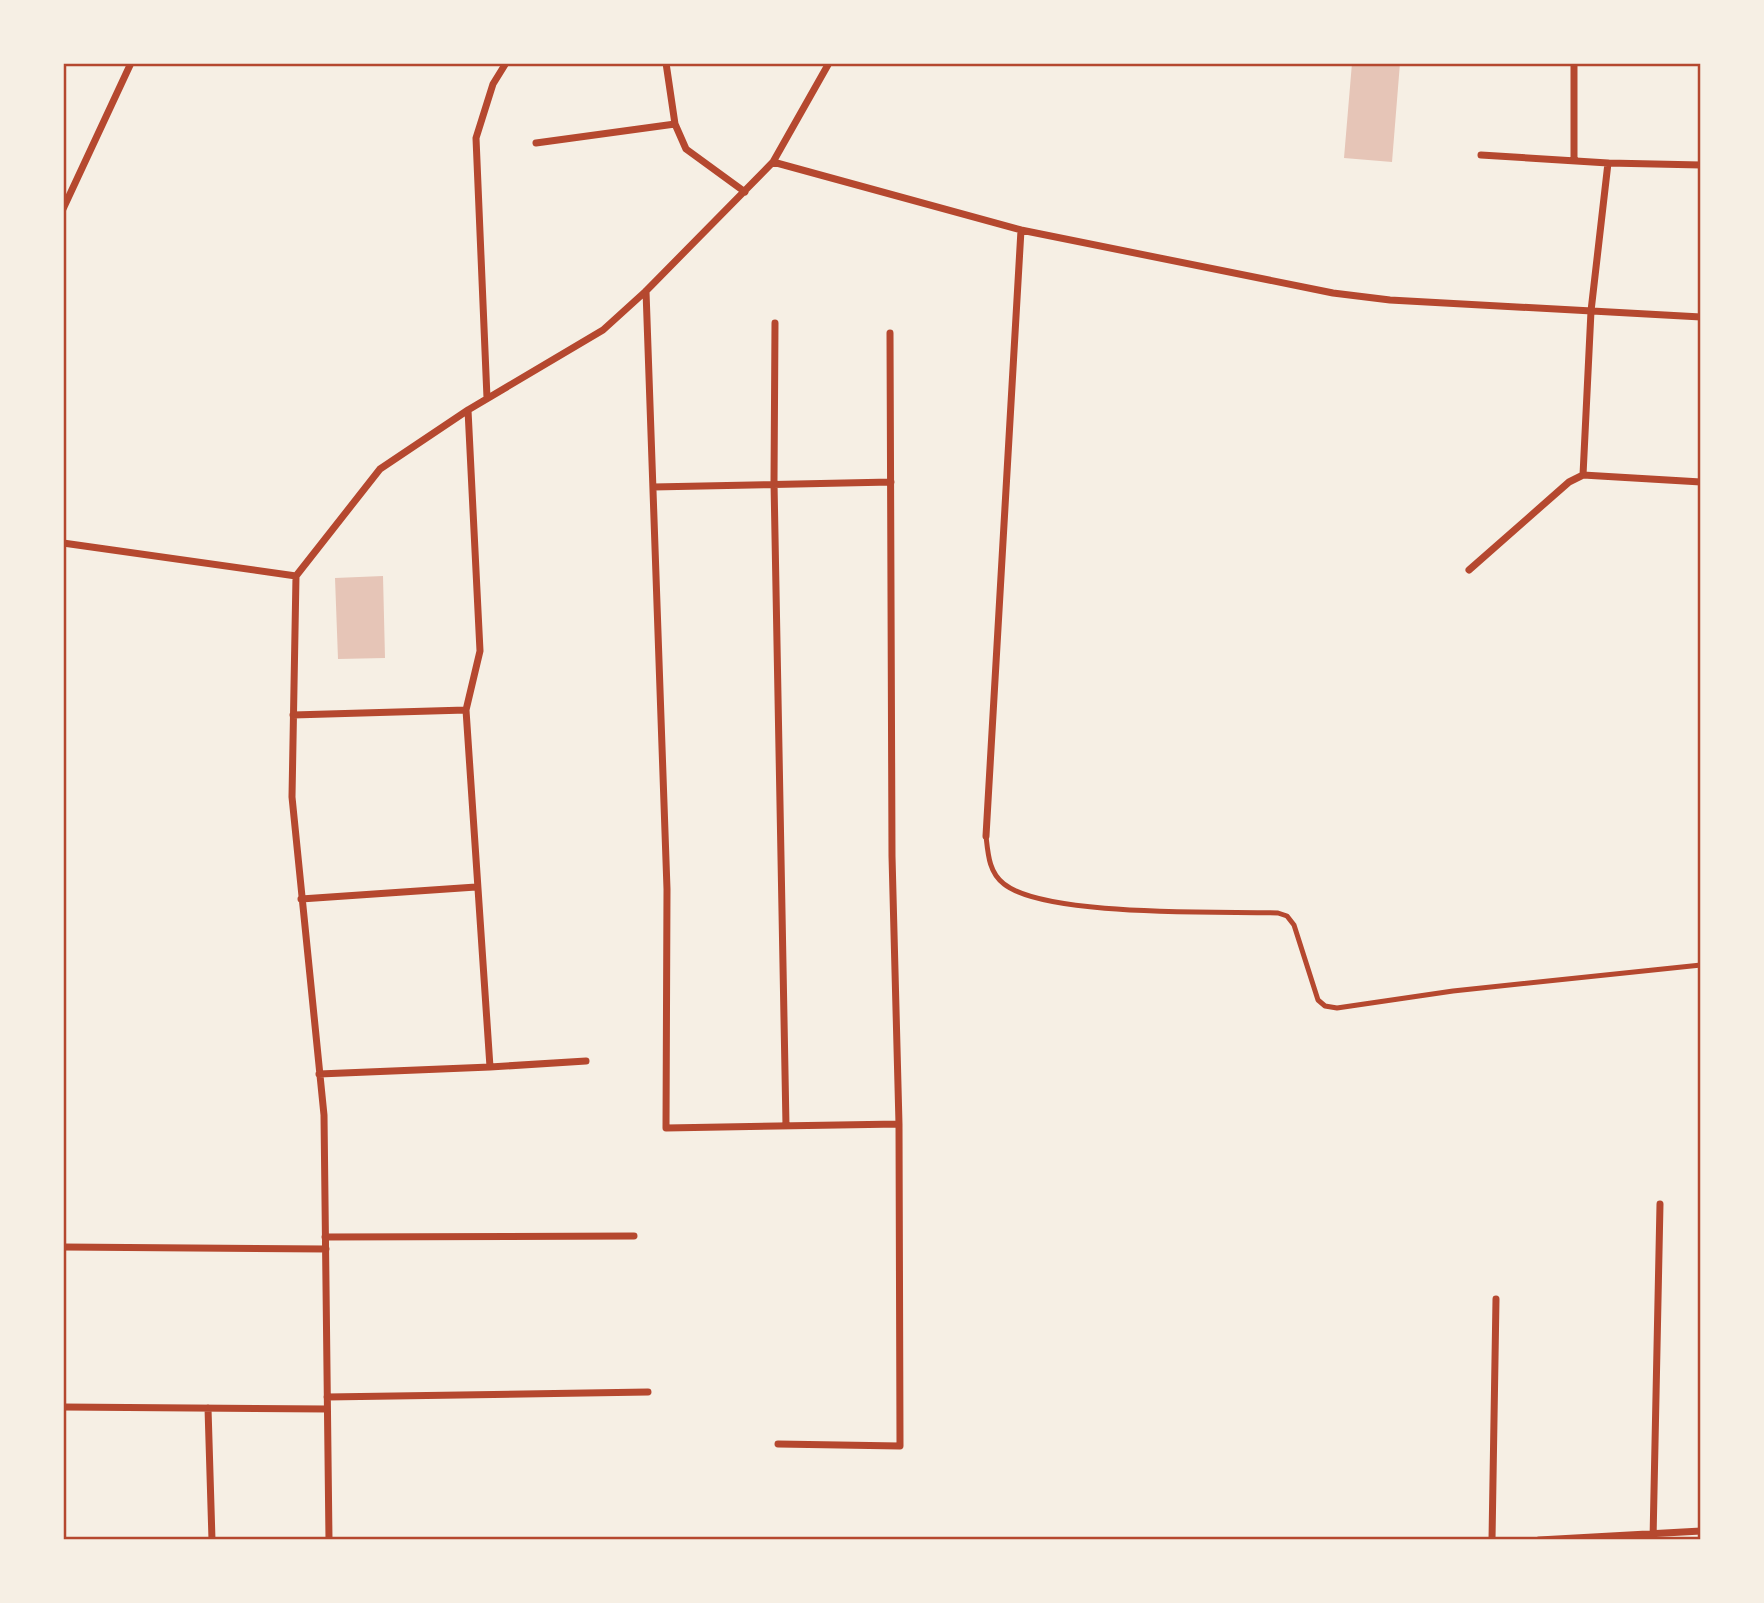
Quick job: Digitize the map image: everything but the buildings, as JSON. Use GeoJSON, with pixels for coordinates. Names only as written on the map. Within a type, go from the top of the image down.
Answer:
{"type":"FeatureCollection","features":[{"type":"Feature","properties":{"kind":"street"},"geometry":{"type":"LineString","coordinates":[[63,209],[131,63]]}},
{"type":"Feature","properties":{"kind":"street"},"geometry":{"type":"LineString","coordinates":[[487,398],[476,138],[493,84],[506,63]]}},
{"type":"Feature","properties":{"kind":"street"},"geometry":{"type":"LineString","coordinates":[[666,63],[675,124],[686,149],[745,192]]}},
{"type":"Feature","properties":{"kind":"street"},"geometry":{"type":"LineString","coordinates":[[329,1540],[324,1115],[292,797],[296,576],[380,468],[487,398],[603,330],[646,291],[773,162],[828,63]]}},
{"type":"Feature","properties":{"kind":"street"},"geometry":{"type":"LineString","coordinates":[[1574,63],[1574,161]]}},
{"type":"Feature","properties":{"kind":"street"},"geometry":{"type":"LineString","coordinates":[[536,143],[675,124]]}},
{"type":"Feature","properties":{"kind":"street"},"geometry":{"type":"LineString","coordinates":[[1481,155],[1608,163],[1701,165]]}},
{"type":"Feature","properties":{"kind":"street"},"geometry":{"type":"LineString","coordinates":[[773,162],[1021,230],[1333,293],[1390,300],[1701,317]]}},
{"type":"Feature","properties":{"kind":"street"},"geometry":{"type":"LineString","coordinates":[[1583,475],[1591,312],[1608,163]]}},
{"type":"Feature","properties":{"kind":"street"},"geometry":{"type":"LineString","coordinates":[[986,836],[1021,230]]}},
{"type":"Feature","properties":{"kind":"street"},"geometry":{"type":"LineString","coordinates":[[646,291],[667,889],[666,1128],[899,1124]]}},
{"type":"Feature","properties":{"kind":"street"},"geometry":{"type":"LineString","coordinates":[[775,323],[774,482],[786,1126]]}},
{"type":"Feature","properties":{"kind":"street"},"geometry":{"type":"LineString","coordinates":[[778,1444],[900,1446],[899,1124],[892,856],[890,333]]}},
{"type":"Feature","properties":{"kind":"street"},"geometry":{"type":"LineString","coordinates":[[468,410],[480,651],[466,710],[490,1067]]}},
{"type":"Feature","properties":{"kind":"street"},"geometry":{"type":"LineString","coordinates":[[1469,570],[1569,482],[1583,475],[1701,482]]}},
{"type":"Feature","properties":{"kind":"street"},"geometry":{"type":"LineString","coordinates":[[653,487],[774,482],[891,482]]}},
{"type":"Feature","properties":{"kind":"street"},"geometry":{"type":"LineString","coordinates":[[63,543],[296,576]]}},
{"type":"Feature","properties":{"kind":"street"},"geometry":{"type":"LineString","coordinates":[[293,715],[466,710]]}},
{"type":"Feature","properties":{"kind":"street"},"geometry":{"type":"LineString","coordinates":[[301,899],[477,887]]}},
{"type":"Feature","properties":{"kind":"street"},"geometry":{"type":"LineString","coordinates":[[319,1074],[586,1061]]}},
{"type":"Feature","properties":{"kind":"street"},"geometry":{"type":"LineString","coordinates":[[1653,1538],[1660,1204]]}},
{"type":"Feature","properties":{"kind":"street"},"geometry":{"type":"LineString","coordinates":[[325,1237],[634,1236]]}},
{"type":"Feature","properties":{"kind":"street"},"geometry":{"type":"LineString","coordinates":[[63,1247],[326,1249]]}},
{"type":"Feature","properties":{"kind":"street"},"geometry":{"type":"LineString","coordinates":[[1492,1540],[1496,1299]]}},
{"type":"Feature","properties":{"kind":"street"},"geometry":{"type":"LineString","coordinates":[[327,1397],[648,1392]]}},
{"type":"Feature","properties":{"kind":"street"},"geometry":{"type":"LineString","coordinates":[[63,1407],[327,1409]]}},
{"type":"Feature","properties":{"kind":"street"},"geometry":{"type":"LineString","coordinates":[[208,1408],[212,1540]]}},
{"type":"Feature","properties":{"kind":"street"},"geometry":{"type":"LineString","coordinates":[[1539,1540],[1653,1538],[1701,1531]]}},
{"type":"Feature","properties":{"kind":"lane"},"geometry":{"type":"LineString","coordinates":[[986,836],[990,867],[1003,884],[1029,898],[1073,906],[1278,913],[1287,916],[1294,925],[1318,1000],[1325,1006],[1337,1008],[1453,991],[1701,965]]}}]}
